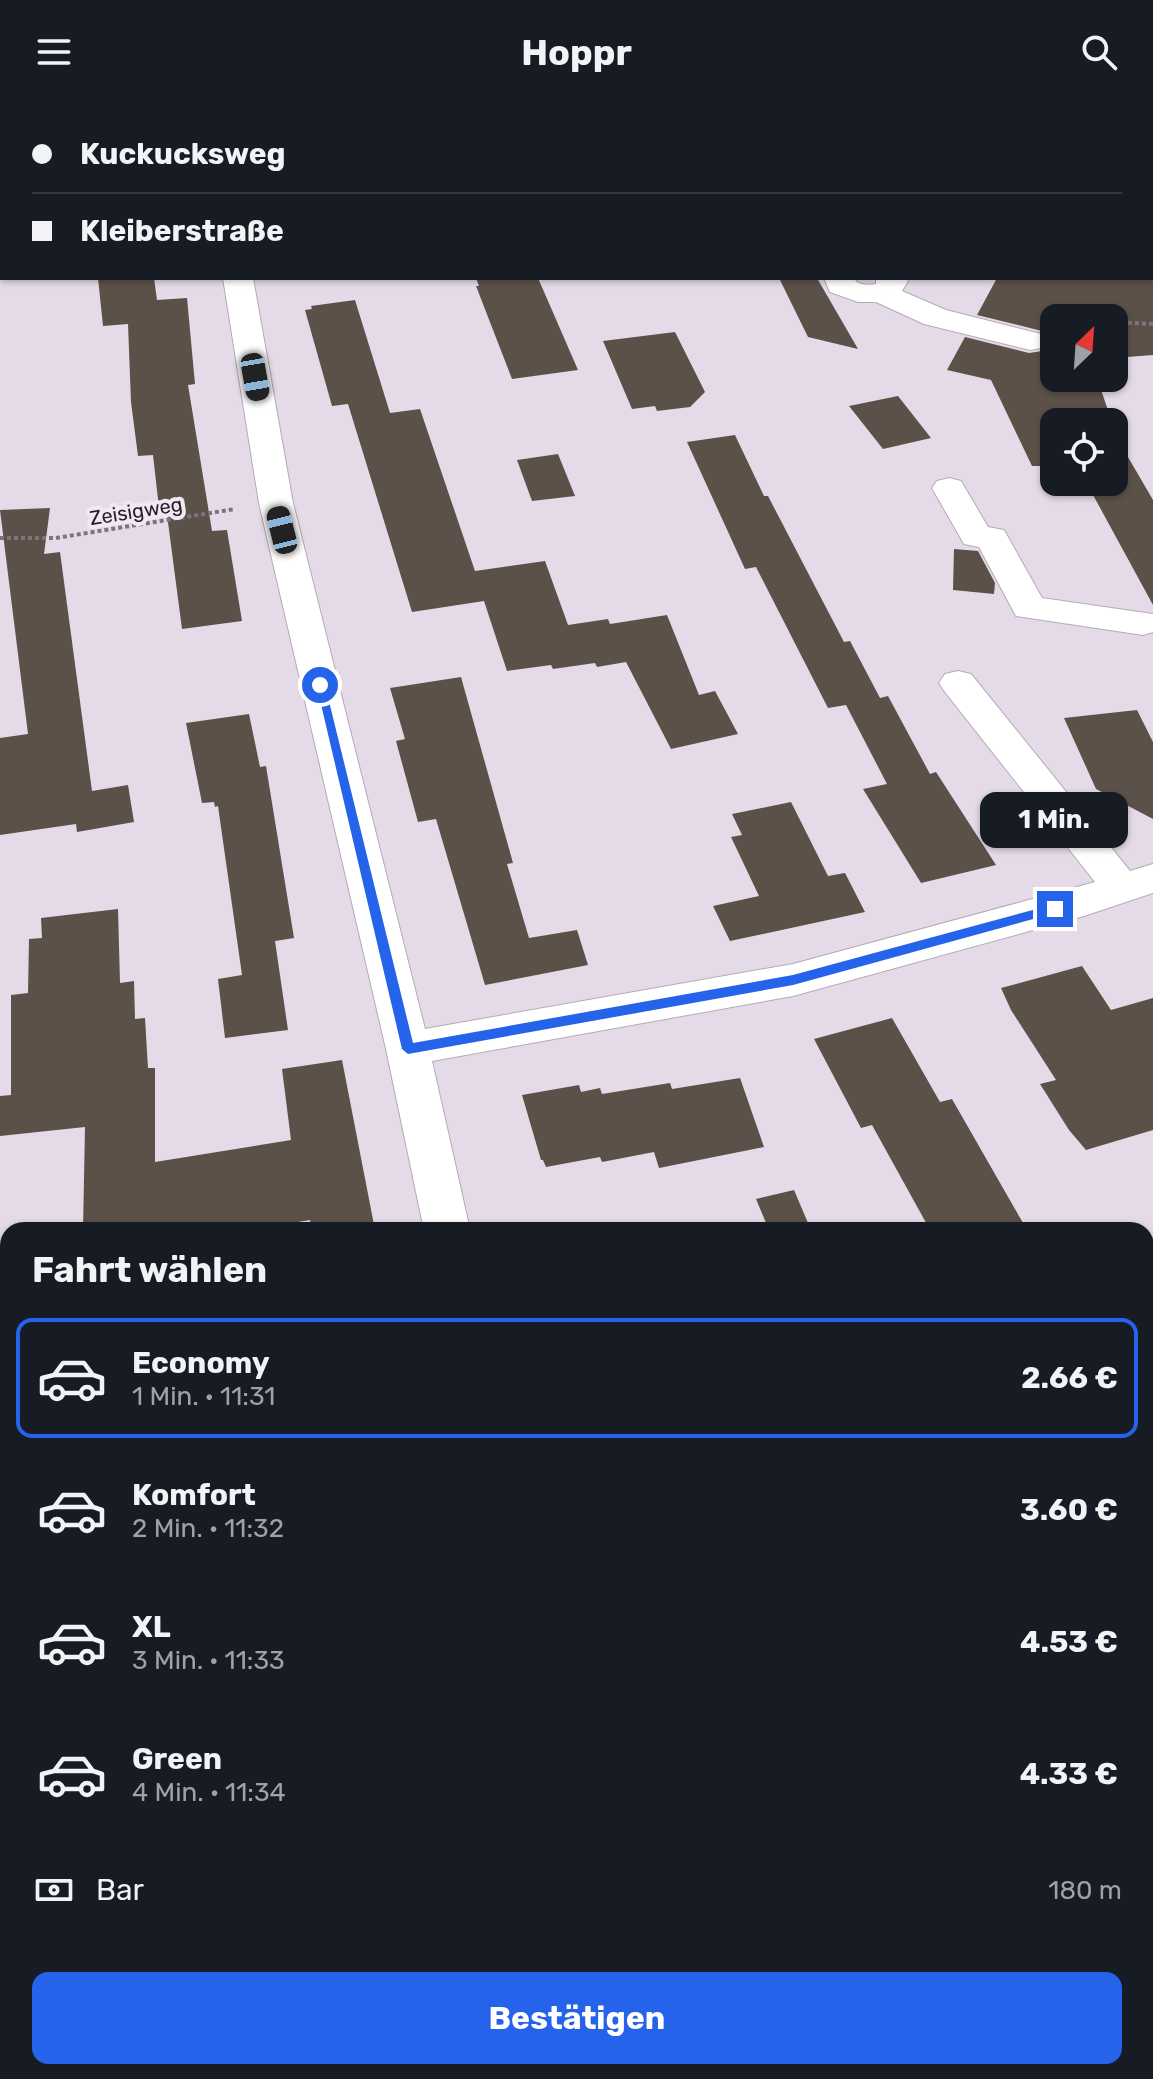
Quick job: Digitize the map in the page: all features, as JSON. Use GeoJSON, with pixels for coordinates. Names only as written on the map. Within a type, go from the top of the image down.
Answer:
{"type":"FeatureCollection","features":[{"type":"Feature","properties":{"kind":"street"},"geometry":{"type":"LineString","coordinates":[[238,280],[276,503],[408,1049],[445,1222]]}},
{"type":"Feature","properties":{"kind":"street"},"geometry":{"type":"LineString","coordinates":[[840,280],[841,286],[855,293],[886,286],[935,317],[1030,341]]}},
{"type":"Feature","properties":{"kind":"street"},"geometry":{"type":"LineString","coordinates":[[949,488],[976,536],[992,538],[1029,608],[1150,629]]}},
{"type":"Feature","properties":{"kind":"street"},"geometry":{"type":"LineString","coordinates":[[408,1049],[793,980],[1137,883],[958,683]]}},
{"type":"Feature","properties":{"kind":"path"},"geometry":{"type":"LineString","coordinates":[[1128,323],[1153,324]]}},
{"type":"Feature","properties":{"kind":"path","name":"Zeisigweg"},"geometry":{"type":"LineString","coordinates":[[0,538],[56,538],[276,503]]}},
{"type":"Feature","properties":{"kind":"building"},"geometry":{"type":"Polygon","coordinates":[[[98,280],[154,280],[157,300],[187,298],[195,384],[188,385],[212,531],[227,530],[242,621],[182,629],[166,507],[159,508],[153,455],[138,456],[131,402],[128,324],[103,326],[98,280]]]}},
{"type":"Feature","properties":{"kind":"building"},"geometry":{"type":"Polygon","coordinates":[[[477,280],[539,280],[578,370],[512,379],[476,286],[479,286],[477,280]]]}},
{"type":"Feature","properties":{"kind":"building"},"geometry":{"type":"Polygon","coordinates":[[[780,280],[818,280],[858,349],[808,337],[780,280]]]}},
{"type":"Feature","properties":{"kind":"building"},"geometry":{"type":"Polygon","coordinates":[[[996,280],[1153,280],[1153,355],[1128,357],[1128,304],[1040,304],[1040,331],[977,315],[996,280]]]}},
{"type":"Feature","properties":{"kind":"building"},"geometry":{"type":"Polygon","coordinates":[[[355,300],[390,413],[420,409],[475,571],[545,561],[568,625],[608,619],[610,624],[667,615],[699,695],[715,691],[738,734],[671,749],[626,662],[597,667],[595,663],[507,671],[484,601],[412,612],[348,404],[332,406],[305,310],[312,309],[311,306],[355,300]]]}},
{"type":"Feature","properties":{"kind":"building"},"geometry":{"type":"Polygon","coordinates":[[[675,332],[705,392],[690,407],[657,411],[655,406],[632,409],[603,341],[675,332]]]}},
{"type":"Feature","properties":{"kind":"building"},"geometry":{"type":"Polygon","coordinates":[[[965,337],[1029,353],[1040,351],[1040,392],[1102,392],[1107,408],[1040,408],[1040,466],[1032,466],[991,380],[947,370],[965,337]]]}},
{"type":"Feature","properties":{"kind":"building"},"geometry":{"type":"Polygon","coordinates":[[[898,396],[931,438],[883,449],[849,406],[898,396]]]}},
{"type":"Feature","properties":{"kind":"building"},"geometry":{"type":"Polygon","coordinates":[[[735,435],[764,496],[768,496],[844,642],[850,641],[880,698],[888,696],[930,774],[936,772],[996,865],[921,883],[863,789],[887,784],[846,705],[828,708],[756,567],[745,569],[687,442],[735,435]]]}},
{"type":"Feature","properties":{"kind":"building"},"geometry":{"type":"Polygon","coordinates":[[[558,454],[575,496],[532,501],[517,460],[558,454]]]}},
{"type":"Feature","properties":{"kind":"building"},"geometry":{"type":"Polygon","coordinates":[[[1128,457],[1153,500],[1153,605],[1094,496],[1128,496],[1128,457]]]}},
{"type":"Feature","properties":{"kind":"building"},"geometry":{"type":"Polygon","coordinates":[[[50,508],[44,554],[60,552],[92,791],[128,785],[134,822],[77,832],[76,824],[0,835],[0,738],[28,734],[0,510],[50,508]]]}},
{"type":"Feature","properties":{"kind":"building"},"geometry":{"type":"Polygon","coordinates":[[[954,549],[978,551],[995,583],[994,594],[953,590],[954,549]]]}},
{"type":"Feature","properties":{"kind":"building"},"geometry":{"type":"Polygon","coordinates":[[[461,677],[513,863],[507,864],[529,938],[577,930],[588,965],[485,985],[436,819],[418,822],[396,741],[405,739],[390,688],[461,677]]]}},
{"type":"Feature","properties":{"kind":"building"},"geometry":{"type":"Polygon","coordinates":[[[1137,710],[1153,742],[1153,819],[1096,789],[1064,718],[1137,710]]]}},
{"type":"Feature","properties":{"kind":"building"},"geometry":{"type":"Polygon","coordinates":[[[249,714],[260,767],[266,766],[294,938],[275,941],[288,1030],[225,1038],[218,979],[242,975],[218,806],[215,807],[214,802],[202,803],[186,723],[249,714]]]}},
{"type":"Feature","properties":{"kind":"building"},"geometry":{"type":"Polygon","coordinates":[[[791,802],[828,876],[845,873],[865,912],[730,941],[713,906],[759,896],[731,837],[742,835],[732,814],[791,802]]]}},
{"type":"Feature","properties":{"kind":"building"},"geometry":{"type":"Polygon","coordinates":[[[118,909],[120,983],[134,981],[135,1019],[145,1018],[148,1068],[155,1068],[155,1162],[291,1140],[282,1069],[342,1060],[373,1222],[83,1222],[85,1127],[0,1136],[0,1096],[11,1095],[11,995],[28,993],[29,939],[42,938],[41,918],[118,909]]]}},
{"type":"Feature","properties":{"kind":"building"},"geometry":{"type":"Polygon","coordinates":[[[1082,966],[1111,1010],[1153,998],[1153,1130],[1086,1150],[1069,1130],[1040,1084],[1056,1080],[1011,1010],[1001,988],[1082,966]]]}},
{"type":"Feature","properties":{"kind":"building"},"geometry":{"type":"Polygon","coordinates":[[[892,1018],[940,1102],[952,1099],[1022,1222],[926,1222],[872,1125],[861,1128],[814,1039],[892,1018]]]}},
{"type":"Feature","properties":{"kind":"building"},"geometry":{"type":"Polygon","coordinates":[[[740,1078],[764,1147],[659,1168],[654,1152],[602,1162],[600,1157],[546,1167],[541,1160],[522,1095],[579,1085],[581,1092],[600,1088],[602,1094],[670,1083],[672,1089],[740,1078]]]}},
{"type":"Feature","properties":{"kind":"building"},"geometry":{"type":"Polygon","coordinates":[[[794,1190],[808,1222],[766,1222],[756,1199],[794,1190]]]}},
{"type":"Feature","properties":{"kind":"route"},"geometry":{"type":"LineString","coordinates":[[320,685],[408,1049],[793,980],[1055,909]]}}]}
